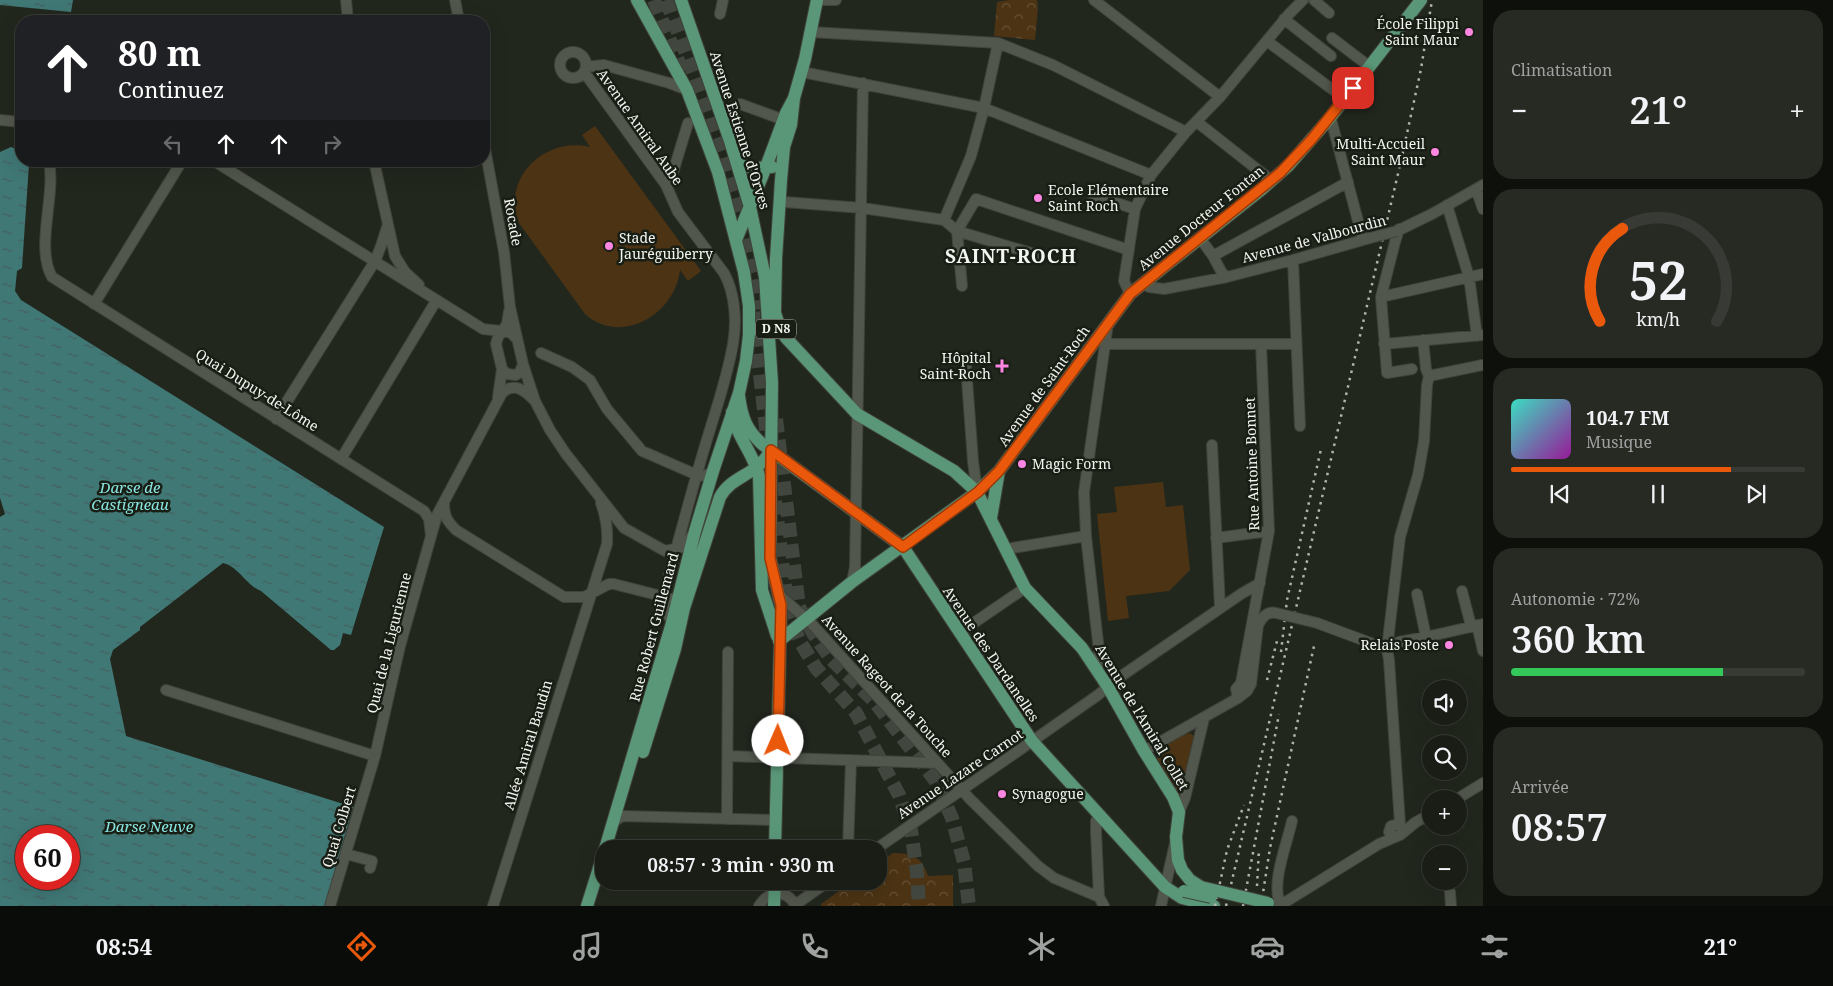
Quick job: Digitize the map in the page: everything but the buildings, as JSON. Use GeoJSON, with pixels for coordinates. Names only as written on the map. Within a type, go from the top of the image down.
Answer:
{"type":"FeatureCollection","features":[{"type":"Feature","properties":{"kind":"main road"},"geometry":{"type":"LineString","coordinates":[[637,0],[687,90],[718,172],[744,272],[749,335],[739,394],[732,412],[736,430],[757,468],[760,496],[762,590],[772,625],[779,641]]}},
{"type":"Feature","properties":{"kind":"main road","name":"Avenue Estienne d'Orves"},"geometry":{"type":"LineString","coordinates":[[681,0],[750,207],[765,278],[772,383],[770,558],[781,605],[775,840]]}},
{"type":"Feature","properties":{"kind":"main road","name":"D N8"},"geometry":{"type":"LineString","coordinates":[[736,240],[794,98],[819,0]]}},
{"type":"Feature","properties":{"kind":"main road","name":"Avenue Docteur Fontan"},"geometry":{"type":"LineString","coordinates":[[1137,288],[1272,181],[1294,160],[1329,119],[1421,0]]}},
{"type":"Feature","properties":{"kind":"main road","name":"D N8"},"geometry":{"type":"LineString","coordinates":[[772,383],[776,365],[775,317],[779,198],[784,147],[791,124],[794,98]]}},
{"type":"Feature","properties":{"kind":"main road"},"geometry":{"type":"LineString","coordinates":[[737,164],[753,168],[774,168],[781,174]]}},
{"type":"Feature","properties":{"kind":"main road"},"geometry":{"type":"LineString","coordinates":[[765,278],[775,317],[781,331],[857,414],[954,471],[978,492]]}},
{"type":"Feature","properties":{"kind":"main road","name":"Avenue de Saint-Roch"},"geometry":{"type":"LineString","coordinates":[[779,641],[852,582],[978,492],[999,471],[1102,341],[1108,323],[1137,288]]}},
{"type":"Feature","properties":{"kind":"main road","name":"Avenue des Dardanelles"},"geometry":{"type":"LineString","coordinates":[[739,394],[741,410],[747,428],[757,440],[903,547],[1032,742],[1100,816],[1179,889]]}},
{"type":"Feature","properties":{"kind":"main road","name":"Rue Robert Guillemard"},"geometry":{"type":"LineString","coordinates":[[613,840],[617,815],[672,623],[695,531],[732,412]]}},
{"type":"Feature","properties":{"kind":"main road"},"geometry":{"type":"LineString","coordinates":[[757,468],[764,462],[771,450]]}},
{"type":"Feature","properties":{"kind":"main road","name":"Rue Robert Guillemard"},"geometry":{"type":"LineString","coordinates":[[608,840],[675,649],[684,608],[720,497],[730,484],[757,468]]}},
{"type":"Feature","properties":{"kind":"main road"},"geometry":{"type":"LineString","coordinates":[[991,518],[999,471]]}},
{"type":"Feature","properties":{"kind":"main road"},"geometry":{"type":"LineString","coordinates":[[737,480],[750,486],[760,496]]}},
{"type":"Feature","properties":{"kind":"main road","name":"Avenue de l'Amiral Collet"},"geometry":{"type":"LineString","coordinates":[[978,492],[1025,588],[1082,648],[1108,687],[1144,751],[1173,797],[1179,812]]}},
{"type":"Feature","properties":{"kind":"main road"},"geometry":{"type":"LineString","coordinates":[[1179,812],[1176,837],[1178,860],[1182,870],[1179,889]]}},
{"type":"Feature","properties":{"kind":"main road","name":"Rue Robert Guillemard"},"geometry":{"type":"LineString","coordinates":[[587,906],[595,880]]}},
{"type":"Feature","properties":{"kind":"main road"},"geometry":{"type":"LineString","coordinates":[[1179,889],[1201,887],[1275,905]]}},
{"type":"Feature","properties":{"kind":"main road"},"geometry":{"type":"LineString","coordinates":[[1179,889],[1214,906]]}},
{"type":"Feature","properties":{"kind":"main road"},"geometry":{"type":"LineString","coordinates":[[1179,889],[1250,906]]}},
{"type":"Feature","properties":{"kind":"main road"},"geometry":{"type":"LineString","coordinates":[[595,906],[600,890]]}},
{"type":"Feature","properties":{"kind":"street"},"geometry":{"type":"LineString","coordinates":[[346,0],[347,15]]}},
{"type":"Feature","properties":{"kind":"street"},"geometry":{"type":"LineString","coordinates":[[455,0],[458,15]]}},
{"type":"Feature","properties":{"kind":"street"},"geometry":{"type":"LineString","coordinates":[[720,14],[723,0]]}},
{"type":"Feature","properties":{"kind":"street"},"geometry":{"type":"LineString","coordinates":[[819,0],[836,0]]}},
{"type":"Feature","properties":{"kind":"street"},"geometry":{"type":"LineString","coordinates":[[1094,0],[1220,97]]}},
{"type":"Feature","properties":{"kind":"street"},"geometry":{"type":"LineString","coordinates":[[1137,288],[1124,284],[1135,209],[1151,175],[1186,132],[1220,97],[1284,19],[1303,0]]}},
{"type":"Feature","properties":{"kind":"street"},"geometry":{"type":"LineString","coordinates":[[1314,0],[1329,13]]}},
{"type":"Feature","properties":{"kind":"street"},"geometry":{"type":"LineString","coordinates":[[1284,19],[1331,56]]}},
{"type":"Feature","properties":{"kind":"street"},"geometry":{"type":"LineString","coordinates":[[811,32],[998,44],[1053,65],[1186,132]]}},
{"type":"Feature","properties":{"kind":"street"},"geometry":{"type":"LineString","coordinates":[[1332,38],[1370,67]]}},
{"type":"Feature","properties":{"kind":"street"},"geometry":{"type":"LineString","coordinates":[[1268,39],[1271,44],[1344,98]]}},
{"type":"Feature","properties":{"kind":"street"},"geometry":{"type":"LineString","coordinates":[[944,220],[971,156],[998,44]]}},
{"type":"Feature","properties":{"kind":"street","name":"Avenue Amiral Aube"},"geometry":{"type":"LineString","coordinates":[[663,597],[719,401],[733,343],[734,312],[729,282],[678,212],[666,185],[585,69],[604,64],[687,90]]}},
{"type":"Feature","properties":{"kind":"street"},"geometry":{"type":"LineString","coordinates":[[802,72],[984,108],[1151,175]]}},
{"type":"Feature","properties":{"kind":"street"},"geometry":{"type":"LineString","coordinates":[[852,582],[855,568],[863,83]]}},
{"type":"Feature","properties":{"kind":"street"},"geometry":{"type":"LineString","coordinates":[[740,104],[784,120]]}},
{"type":"Feature","properties":{"kind":"street"},"geometry":{"type":"LineString","coordinates":[[1329,119],[1332,123],[1348,182],[1367,239]]}},
{"type":"Feature","properties":{"kind":"street"},"geometry":{"type":"LineString","coordinates":[[0,120],[15,123]]}},
{"type":"Feature","properties":{"kind":"street"},"geometry":{"type":"LineString","coordinates":[[1197,122],[1272,181]]}},
{"type":"Feature","properties":{"kind":"street"},"geometry":{"type":"LineString","coordinates":[[666,185],[671,179],[688,123]]}},
{"type":"Feature","properties":{"kind":"street","name":"Quai Dupuy-de-Lôme"},"geometry":{"type":"LineString","coordinates":[[50,167],[46,252],[47,266],[52,277],[276,419],[564,597],[584,597],[609,584],[614,584],[678,599]]}},
{"type":"Feature","properties":{"kind":"street"},"geometry":{"type":"LineString","coordinates":[[94,304],[178,167]]}},
{"type":"Feature","properties":{"kind":"street"},"geometry":{"type":"LineString","coordinates":[[224,167],[483,329],[510,332],[517,339]]}},
{"type":"Feature","properties":{"kind":"street"},"geometry":{"type":"LineString","coordinates":[[375,167],[395,256],[405,272],[436,301]]}},
{"type":"Feature","properties":{"kind":"street","name":"Rocade"},"geometry":{"type":"LineString","coordinates":[[488,167],[504,252],[510,307],[523,364],[534,401],[550,430],[596,493]]}},
{"type":"Feature","properties":{"kind":"street"},"geometry":{"type":"LineString","coordinates":[[1213,256],[1348,182]]}},
{"type":"Feature","properties":{"kind":"street"},"geometry":{"type":"LineString","coordinates":[[1479,187],[1483,208]]}},
{"type":"Feature","properties":{"kind":"street","name":"Avenue de Valbourdin"},"geometry":{"type":"LineString","coordinates":[[1137,288],[1164,288],[1227,277],[1398,230],[1447,206],[1479,187]]}},
{"type":"Feature","properties":{"kind":"street"},"geometry":{"type":"LineString","coordinates":[[1092,195],[1135,209]]}},
{"type":"Feature","properties":{"kind":"street"},"geometry":{"type":"LineString","coordinates":[[779,198],[785,202],[862,208],[944,220],[958,231],[1040,256]]}},
{"type":"Feature","properties":{"kind":"street"},"geometry":{"type":"LineString","coordinates":[[962,286],[958,231],[976,199],[1129,250]]}},
{"type":"Feature","properties":{"kind":"street"},"geometry":{"type":"LineString","coordinates":[[1384,344],[1480,335],[1469,277],[1465,270],[1447,206]]}},
{"type":"Feature","properties":{"kind":"street"},"geometry":{"type":"LineString","coordinates":[[276,419],[374,262],[388,224]]}},
{"type":"Feature","properties":{"kind":"street"},"geometry":{"type":"LineString","coordinates":[[1398,230],[1381,297],[1384,344],[1387,373],[1412,370]]}},
{"type":"Feature","properties":{"kind":"street"},"geometry":{"type":"LineString","coordinates":[[1200,238],[1222,273],[1227,277]]}},
{"type":"Feature","properties":{"kind":"street"},"geometry":{"type":"LineString","coordinates":[[1294,260],[1300,426]]}},
{"type":"Feature","properties":{"kind":"street"},"geometry":{"type":"LineString","coordinates":[[1381,297],[1483,274]]}},
{"type":"Feature","properties":{"kind":"street"},"geometry":{"type":"LineString","coordinates":[[340,459],[436,301]]}},
{"type":"Feature","properties":{"kind":"street"},"geometry":{"type":"LineString","coordinates":[[498,400],[502,370],[497,351],[497,341],[507,324],[510,307]]}},
{"type":"Feature","properties":{"kind":"street"},"geometry":{"type":"LineString","coordinates":[[483,329],[497,351]]}},
{"type":"Feature","properties":{"kind":"street"},"geometry":{"type":"LineString","coordinates":[[1396,829],[1398,793],[1387,649],[1400,537],[1418,476],[1424,441],[1429,376],[1426,369],[1423,340]]}},
{"type":"Feature","properties":{"kind":"street"},"geometry":{"type":"LineString","coordinates":[[1098,672],[1099,651],[1086,536],[1084,492],[1102,341],[1296,344]]}},
{"type":"Feature","properties":{"kind":"street","name":"Rue Antoine Bonnet"},"geometry":{"type":"LineString","coordinates":[[1238,698],[1236,689],[1241,683],[1268,532],[1261,344]]}},
{"type":"Feature","properties":{"kind":"street"},"geometry":{"type":"LineString","coordinates":[[541,354],[572,367],[590,380],[607,409],[642,451],[697,475],[705,476],[713,471]]}},
{"type":"Feature","properties":{"kind":"street"},"geometry":{"type":"LineString","coordinates":[[502,370],[507,374],[516,375],[520,372],[523,364]]}},
{"type":"Feature","properties":{"kind":"street"},"geometry":{"type":"LineString","coordinates":[[1429,376],[1483,365]]}},
{"type":"Feature","properties":{"kind":"street"},"geometry":{"type":"LineString","coordinates":[[966,366],[973,461],[978,492]]}},
{"type":"Feature","properties":{"kind":"street"},"geometry":{"type":"LineString","coordinates":[[498,400],[506,390],[516,388],[522,389],[534,401]]}},
{"type":"Feature","properties":{"kind":"street","name":"Quai de la Ligurienne"},"geometry":{"type":"LineString","coordinates":[[375,756],[400,646],[436,518],[498,400]]}},
{"type":"Feature","properties":{"kind":"street"},"geometry":{"type":"LineString","coordinates":[[1212,445],[1220,608]]}},
{"type":"Feature","properties":{"kind":"street"},"geometry":{"type":"LineString","coordinates":[[596,493],[624,528],[665,551],[683,547],[695,531]]}},
{"type":"Feature","properties":{"kind":"street","name":"Allée Amiral Baudin"},"geometry":{"type":"LineString","coordinates":[[493,906],[607,544],[608,529],[605,513],[596,493]]}},
{"type":"Feature","properties":{"kind":"street"},"geometry":{"type":"LineString","coordinates":[[444,501],[444,513],[447,521],[456,530]]}},
{"type":"Feature","properties":{"kind":"street"},"geometry":{"type":"LineString","coordinates":[[424,511],[429,519],[431,536]]}},
{"type":"Feature","properties":{"kind":"street"},"geometry":{"type":"LineString","coordinates":[[431,536],[437,530],[444,528],[456,530]]}},
{"type":"Feature","properties":{"kind":"street"},"geometry":{"type":"LineString","coordinates":[[1216,538],[1268,532]]}},
{"type":"Feature","properties":{"kind":"street"},"geometry":{"type":"LineString","coordinates":[[1006,549],[1086,536]]}},
{"type":"Feature","properties":{"kind":"street","name":"Avenue Lazare Carnot"},"geometry":{"type":"LineString","coordinates":[[887,841],[1032,742],[1117,679],[1220,608],[1260,583]]}},
{"type":"Feature","properties":{"kind":"street"},"geometry":{"type":"LineString","coordinates":[[959,633],[1025,588]]}},
{"type":"Feature","properties":{"kind":"street"},"geometry":{"type":"LineString","coordinates":[[1462,591],[1477,625],[1483,651]]}},
{"type":"Feature","properties":{"kind":"street"},"geometry":{"type":"LineString","coordinates":[[678,599],[689,592]]}},
{"type":"Feature","properties":{"kind":"street"},"geometry":{"type":"LineString","coordinates":[[1417,594],[1426,638]]}},
{"type":"Feature","properties":{"kind":"street","name":"Avenue Rageot de la Touche"},"geometry":{"type":"LineString","coordinates":[[779,595],[806,618],[961,789],[1038,866],[1054,878],[1102,901]]}},
{"type":"Feature","properties":{"kind":"street"},"geometry":{"type":"LineString","coordinates":[[663,597],[672,623]]}},
{"type":"Feature","properties":{"kind":"street"},"geometry":{"type":"LineString","coordinates":[[1144,751],[1204,718],[1247,691],[1251,684],[1258,625],[1268,613],[1276,613],[1317,623],[1387,649]]}},
{"type":"Feature","properties":{"kind":"street"},"geometry":{"type":"LineString","coordinates":[[1387,649],[1399,642],[1426,638],[1477,625]]}},
{"type":"Feature","properties":{"kind":"street"},"geometry":{"type":"LineString","coordinates":[[727,819],[728,652]]}},
{"type":"Feature","properties":{"kind":"street"},"geometry":{"type":"LineString","coordinates":[[166,690],[375,756]]}},
{"type":"Feature","properties":{"kind":"street"},"geometry":{"type":"LineString","coordinates":[[1179,812],[1185,798],[1204,718]]}},
{"type":"Feature","properties":{"kind":"street","name":"Quai Colbert"},"geometry":{"type":"LineString","coordinates":[[330,906],[375,756]]}},
{"type":"Feature","properties":{"kind":"street"},"geometry":{"type":"LineString","coordinates":[[728,756],[937,763]]}},
{"type":"Feature","properties":{"kind":"street"},"geometry":{"type":"LineString","coordinates":[[848,840],[851,760]]}},
{"type":"Feature","properties":{"kind":"street"},"geometry":{"type":"LineString","coordinates":[[1467,792],[1483,783]]}},
{"type":"Feature","properties":{"kind":"street"},"geometry":{"type":"LineString","coordinates":[[617,815],[776,820]]}},
{"type":"Feature","properties":{"kind":"street"},"geometry":{"type":"LineString","coordinates":[[1100,816],[1096,821],[1096,832],[1102,901]]}},
{"type":"Feature","properties":{"kind":"street"},"geometry":{"type":"LineString","coordinates":[[1275,905],[1378,844],[1396,829],[1422,819]]}},
{"type":"Feature","properties":{"kind":"street"},"geometry":{"type":"LineString","coordinates":[[1275,905],[1277,884],[1292,822]]}},
{"type":"Feature","properties":{"kind":"street"},"geometry":{"type":"LineString","coordinates":[[1161,906],[1179,889],[1176,837]]}},
{"type":"Feature","properties":{"kind":"street"},"geometry":{"type":"LineString","coordinates":[[346,854],[372,861],[370,868]]}},
{"type":"Feature","properties":{"kind":"street"},"geometry":{"type":"LineString","coordinates":[[759,906],[765,898],[775,894],[783,894],[788,896],[796,906],[817,890]]}},
{"type":"Feature","properties":{"kind":"street"},"geometry":{"type":"LineString","coordinates":[[1450,892],[1451,906]]}},
{"type":"Feature","properties":{"kind":"green space"},"geometry":{"type":"Polygon","coordinates":[[[1037,0],[1035,40],[994,36],[997,2],[1037,0]]]}},
{"type":"Feature","properties":{"kind":"green space","name":"Stade Jauréguiberry"},"geometry":{"type":"Polygon","coordinates":[[[595,126],[701,271],[688,281],[680,270],[676,286],[668,300],[657,312],[644,321],[630,326],[614,327],[599,323],[585,314],[519,223],[515,206],[516,191],[522,176],[531,164],[543,154],[557,148],[573,145],[590,147],[582,135],[595,126]]]}},
{"type":"Feature","properties":{"kind":"green space"},"geometry":{"type":"Polygon","coordinates":[[[1163,482],[1166,507],[1183,505],[1190,570],[1169,591],[1126,596],[1129,618],[1108,621],[1097,514],[1117,512],[1114,487],[1163,482]]]}},
{"type":"Feature","properties":{"kind":"green space"},"geometry":{"type":"Polygon","coordinates":[[[1190,733],[1194,736],[1195,740],[1181,795],[1179,795],[1157,758],[1157,751],[1183,735],[1190,733]]]}},
{"type":"Feature","properties":{"kind":"green space"},"geometry":{"type":"Polygon","coordinates":[[[893,853],[911,855],[923,864],[928,876],[953,875],[953,906],[821,906],[821,904],[840,890],[887,890],[887,857],[893,853]]]}},
{"type":"Feature","properties":{"kind":"water"},"geometry":{"type":"Polygon","coordinates":[[[0,0],[73,0],[71,12],[0,5],[0,0]]]}},
{"type":"Feature","properties":{"kind":"water"},"geometry":{"type":"Polygon","coordinates":[[[11,147],[15,149],[15,167],[29,167],[22,268],[17,271],[15,291],[21,300],[384,527],[351,635],[343,633],[340,645],[334,650],[331,650],[233,568],[223,563],[140,627],[140,630],[113,650],[110,659],[126,736],[353,807],[325,906],[0,906],[0,517],[5,514],[0,498],[0,152],[11,147]]]}},
{"type":"Feature","properties":{"kind":"tunnel"},"geometry":{"type":"LineString","coordinates":[[654,0],[684,76]]}},
{"type":"Feature","properties":{"kind":"tunnel"},"geometry":{"type":"LineString","coordinates":[[666,0],[723,152],[747,230],[762,309]]}},
{"type":"Feature","properties":{"kind":"tunnel"},"geometry":{"type":"LineString","coordinates":[[753,312],[767,437]]}},
{"type":"Feature","properties":{"kind":"tunnel"},"geometry":{"type":"LineString","coordinates":[[776,419],[799,607],[813,633],[831,659],[874,701],[935,780],[952,818],[964,862],[969,906]]}},
{"type":"Feature","properties":{"kind":"tunnel"},"geometry":{"type":"LineString","coordinates":[[775,501],[788,611],[799,640],[816,668],[856,713],[899,795],[911,830],[917,872],[919,906]]}},
{"type":"Feature","properties":{"kind":"railway"},"geometry":{"type":"LineString","coordinates":[[1226,906],[1401,161],[1421,69],[1432,0]]}},
{"type":"Feature","properties":{"kind":"railway"},"geometry":{"type":"LineString","coordinates":[[1281,652],[1287,600],[1321,449]]}},
{"type":"Feature","properties":{"kind":"railway"},"geometry":{"type":"LineString","coordinates":[[1267,680],[1277,641]]}},
{"type":"Feature","properties":{"kind":"railway"},"geometry":{"type":"LineString","coordinates":[[1261,906],[1270,848],[1314,646]]}},
{"type":"Feature","properties":{"kind":"railway"},"geometry":{"type":"LineString","coordinates":[[1243,906],[1279,714]]}},
{"type":"Feature","properties":{"kind":"railway"},"geometry":{"type":"LineString","coordinates":[[1215,906],[1227,850],[1244,805]]}},
{"type":"Feature","properties":{"kind":"railway"},"geometry":{"type":"LineString","coordinates":[[1257,886],[1259,849]]}},
{"type":"Feature","properties":{"kind":"place","name":"École Filippi Saint Maur"},"geometry":{"type":"Point","coordinates":[1469,32]}},
{"type":"Feature","properties":{"kind":"place","name":"Multi-Accueil Saint Maur"},"geometry":{"type":"Point","coordinates":[1435,152]}},
{"type":"Feature","properties":{"kind":"place","name":"Ecole Elémentaire Saint Roch"},"geometry":{"type":"Point","coordinates":[1038,198]}},
{"type":"Feature","properties":{"kind":"place","name":"Stade Jauréguiberry"},"geometry":{"type":"Point","coordinates":[609,246]}},
{"type":"Feature","properties":{"kind":"place","name":"Hôpital Saint-Roch"},"geometry":{"type":"Point","coordinates":[1002,366]}},
{"type":"Feature","properties":{"kind":"place","name":"Magic Form"},"geometry":{"type":"Point","coordinates":[1022,464]}},
{"type":"Feature","properties":{"kind":"place","name":"Relais Poste"},"geometry":{"type":"Point","coordinates":[1449,645]}},
{"type":"Feature","properties":{"kind":"place","name":"Synagogue"},"geometry":{"type":"Point","coordinates":[1002,794]}},
{"type":"Feature","properties":{"kind":"district","name":"SAINT-ROCH"},"geometry":{"type":"Point","coordinates":[1011,256]}},
{"type":"Feature","properties":{"kind":"route"},"geometry":{"type":"LineString","coordinates":[[778,741],[781,605],[770,558],[771,450],[903,547],[978,492],[999,471],[1130,294],[1262,189],[1288,166],[1353,88]]}},
{"type":"Feature","properties":{"kind":"water label","name":"Darse de Castigneau"},"geometry":{"type":"Point","coordinates":[130,496]}},
{"type":"Feature","properties":{"kind":"water label","name":"Darse Neuve"},"geometry":{"type":"Point","coordinates":[149,827]}}]}
